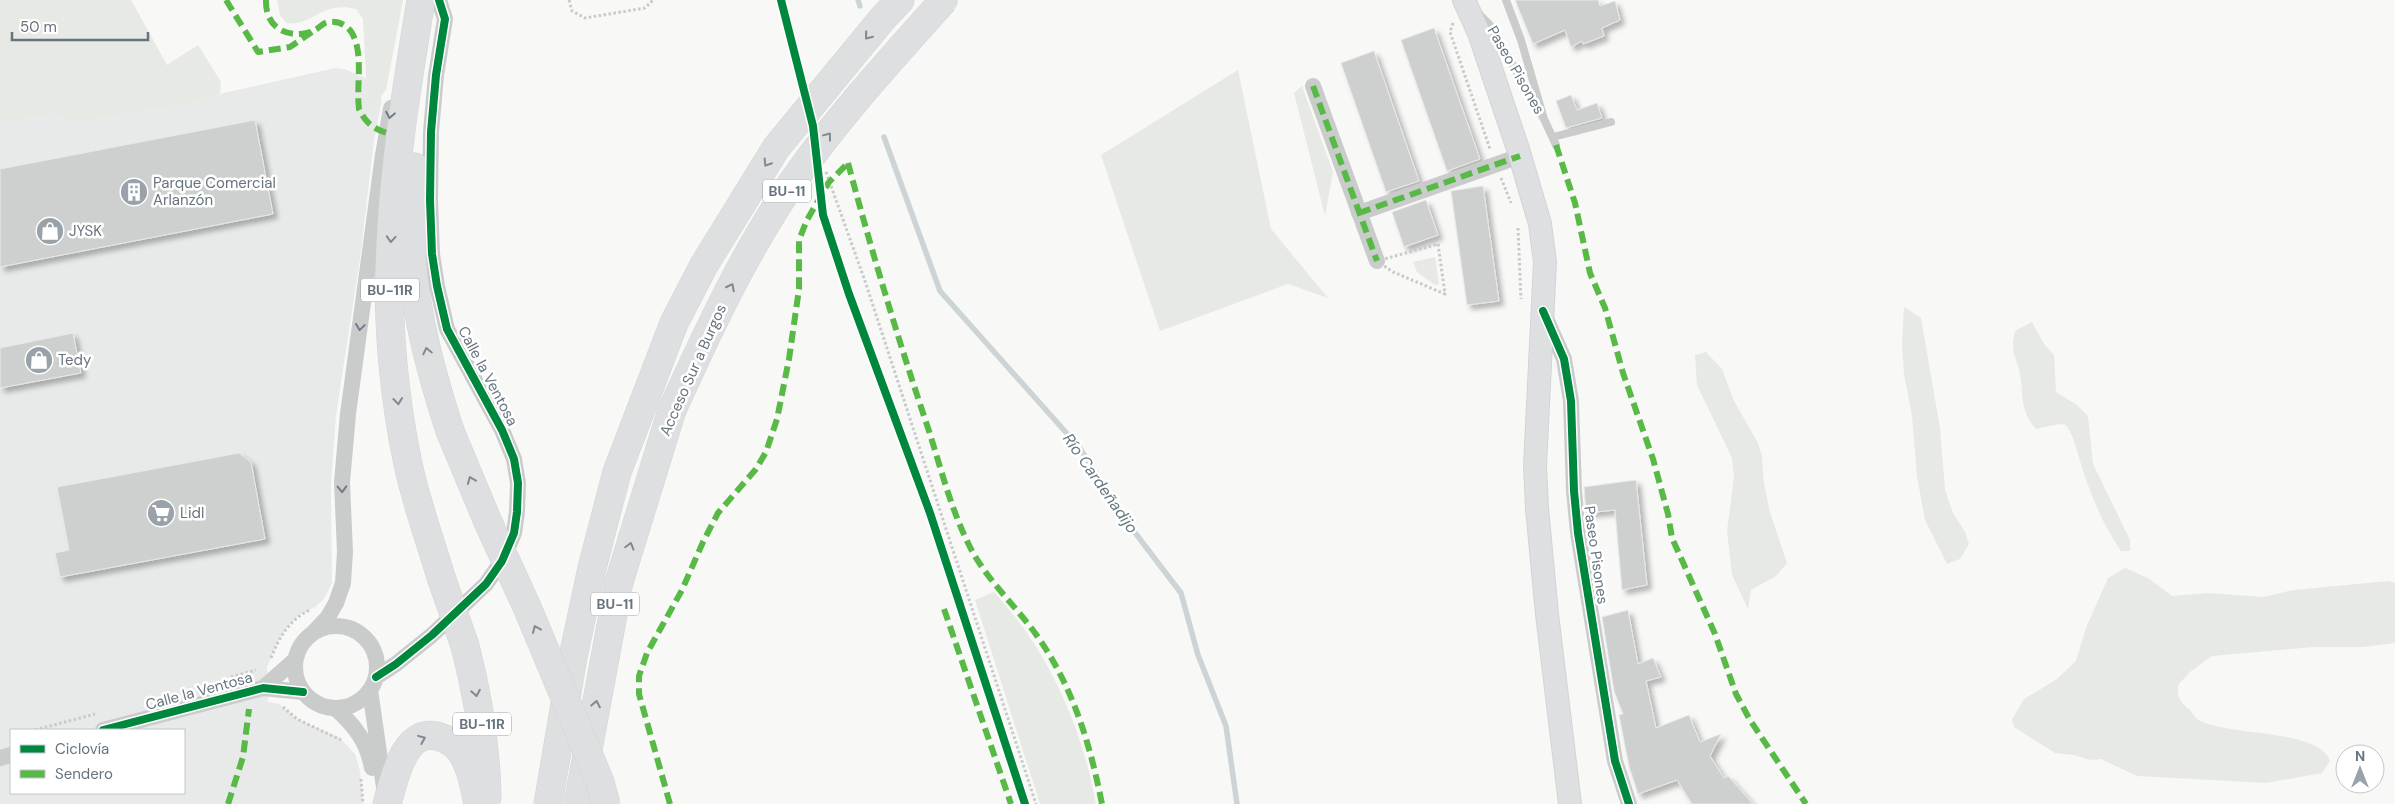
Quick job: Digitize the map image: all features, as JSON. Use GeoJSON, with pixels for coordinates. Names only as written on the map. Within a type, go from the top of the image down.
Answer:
{"type":"FeatureCollection","features":[{"type":"Feature","properties":{"kind":"highway","name":"BU-11R"},"geometry":{"type":"LineString","coordinates":[[419,0],[397,162],[390,257],[391,322],[398,406],[408,465],[440,577],[465,646],[475,687],[487,756],[488,804]]}},
{"type":"Feature","properties":{"kind":"highway","name":"BU-11R"},"geometry":{"type":"LineString","coordinates":[[435,0],[425,56],[413,198],[412,259],[426,350],[450,431],[531,617],[600,782],[606,804]]}},
{"type":"Feature","properties":{"kind":"highway","name":"Acceso Sur a Burgos"},"geometry":{"type":"LineString","coordinates":[[548,804],[573,658],[592,568],[617,472],[641,398],[674,323],[704,265],[776,148],[900,0]]}},
{"type":"Feature","properties":{"kind":"highway","name":"Acceso Sur a Burgos"},"geometry":{"type":"LineString","coordinates":[[578,804],[619,582],[672,410],[701,345],[752,246],[794,180],[860,92],[944,0]]}},
{"type":"Feature","properties":{"kind":"highway"},"geometry":{"type":"LineString","coordinates":[[530,804],[566,607],[581,544],[598,486],[641,398]]}},
{"type":"Feature","properties":{"kind":"highway"},"geometry":{"type":"LineString","coordinates":[[378,792],[409,747],[420,738],[434,735],[448,739],[456,746],[467,762],[478,804]]}},
{"type":"Feature","properties":{"kind":"main road","name":"Paseo Pisones"},"geometry":{"type":"LineString","coordinates":[[1465,0],[1520,156],[1540,224],[1545,262],[1536,466],[1537,508],[1547,614],[1570,804]]}},
{"type":"Feature","properties":{"kind":"street"},"geometry":{"type":"LineString","coordinates":[[373,683],[360,700],[348,706],[334,708],[323,706],[312,700],[304,692],[296,676],[296,659],[302,645],[328,616],[336,603],[343,584],[345,552],[342,482],[348,414],[385,139],[408,17],[419,0]]}},
{"type":"Feature","properties":{"kind":"street","name":"Calle la Ventosa"},"geometry":{"type":"LineString","coordinates":[[373,683],[432,635],[486,584],[502,561],[514,533],[517,512],[518,483],[514,459],[502,430],[447,329],[436,286],[432,254],[430,200],[431,132],[436,76],[445,19],[439,0]]}},
{"type":"Feature","properties":{"kind":"street"},"geometry":{"type":"LineString","coordinates":[[1313,86],[1377,261]]}},
{"type":"Feature","properties":{"kind":"street"},"geometry":{"type":"LineString","coordinates":[[1359,213],[1520,156]]}},
{"type":"Feature","properties":{"kind":"street","name":"Paseo Pisones"},"geometry":{"type":"LineString","coordinates":[[1543,310],[1564,359],[1567,376],[1571,401],[1574,491],[1578,533],[1615,761],[1628,804]]}},
{"type":"Feature","properties":{"kind":"street"},"geometry":{"type":"LineString","coordinates":[[312,634],[325,628],[339,626],[352,630],[364,638],[373,649],[376,663],[373,683],[378,792]]}},
{"type":"Feature","properties":{"kind":"street","name":"Calle la Ventosa"},"geometry":{"type":"LineString","coordinates":[[262,688],[296,659]]}},
{"type":"Feature","properties":{"kind":"street","name":"Calle la Ventosa"},"geometry":{"type":"LineString","coordinates":[[107,729],[262,688],[304,692]]}},
{"type":"Feature","properties":{"kind":"street"},"geometry":{"type":"LineString","coordinates":[[334,708],[355,727],[364,740],[370,756],[378,792]]}},
{"type":"Feature","properties":{"kind":"lane","name":"Paseo Pisones"},"geometry":{"type":"LineString","coordinates":[[1465,0],[1490,24],[1544,120]]}},
{"type":"Feature","properties":{"kind":"lane","name":"Paseo Pisones"},"geometry":{"type":"LineString","coordinates":[[1506,0],[1521,40],[1544,120]]}},
{"type":"Feature","properties":{"kind":"lane"},"geometry":{"type":"LineString","coordinates":[[1544,120],[1555,141],[1611,122]]}},
{"type":"Feature","properties":{"kind":"path"},"geometry":{"type":"LineString","coordinates":[[569,0],[572,11],[585,18],[645,8],[653,0]]}},
{"type":"Feature","properties":{"kind":"path"},"geometry":{"type":"LineString","coordinates":[[824,163],[1036,804]]}},
{"type":"Feature","properties":{"kind":"path"},"geometry":{"type":"LineString","coordinates":[[1438,244],[1444,294],[1393,272],[1377,261],[1438,244]]}},
{"type":"Feature","properties":{"kind":"path"},"geometry":{"type":"LineString","coordinates":[[268,667],[278,640],[288,626],[298,616],[315,608]]}},
{"type":"Feature","properties":{"kind":"path"},"geometry":{"type":"LineString","coordinates":[[968,624],[974,642]]}},
{"type":"Feature","properties":{"kind":"path"},"geometry":{"type":"LineString","coordinates":[[225,678],[260,669]]}},
{"type":"Feature","properties":{"kind":"path"},"geometry":{"type":"LineString","coordinates":[[278,704],[297,719],[340,738],[344,744]]}},
{"type":"Feature","properties":{"kind":"path"},"geometry":{"type":"LineString","coordinates":[[39,729],[100,712]]}},
{"type":"Feature","properties":{"kind":"shaded area"},"geometry":{"type":"Polygon","coordinates":[[[0,0],[131,0],[167,65],[198,45],[221,82],[220,94],[198,102],[71,124],[55,114],[0,124],[0,0]]]}},
{"type":"Feature","properties":{"kind":"shaded area"},"geometry":{"type":"Polygon","coordinates":[[[277,0],[403,0],[386,90],[375,104],[371,103],[367,95],[363,19],[356,9],[334,8],[303,21],[286,23],[280,15],[277,0]]]}},
{"type":"Feature","properties":{"kind":"shaded area"},"geometry":{"type":"Polygon","coordinates":[[[335,68],[345,69],[371,81],[382,100],[374,141],[360,259],[336,415],[331,485],[332,583],[324,599],[315,607],[298,616],[288,626],[278,641],[267,667],[268,702],[279,704],[297,719],[340,738],[355,754],[360,771],[363,804],[0,804],[0,124],[55,114],[71,124],[198,102],[220,94],[335,68]]]}},
{"type":"Feature","properties":{"kind":"shaded area"},"geometry":{"type":"Polygon","coordinates":[[[1238,70],[1271,229],[1328,298],[1288,284],[1160,331],[1101,155],[1238,70]]]}},
{"type":"Feature","properties":{"kind":"shaded area"},"geometry":{"type":"Polygon","coordinates":[[[1302,86],[1333,172],[1325,216],[1294,93],[1302,86]]]}},
{"type":"Feature","properties":{"kind":"shaded area"},"geometry":{"type":"Polygon","coordinates":[[[1435,257],[1439,284],[1435,285],[1417,272],[1413,262],[1435,257]]]}},
{"type":"Feature","properties":{"kind":"shaded area"},"geometry":{"type":"Polygon","coordinates":[[[1904,307],[1921,318],[1940,428],[1945,490],[1953,513],[1965,532],[1969,544],[1960,559],[1947,564],[1925,520],[1917,476],[1912,416],[1904,374],[1902,344],[1904,307]]]}},
{"type":"Feature","properties":{"kind":"shaded area"},"geometry":{"type":"Polygon","coordinates":[[[2032,322],[2044,344],[2054,355],[2056,392],[2077,405],[2088,416],[2093,464],[2130,540],[2130,551],[2121,551],[2103,520],[2066,425],[2059,424],[2036,429],[2027,415],[2023,403],[2020,374],[2013,345],[2015,331],[2032,322]]]}},
{"type":"Feature","properties":{"kind":"shaded area"},"geometry":{"type":"Polygon","coordinates":[[[1706,352],[1722,369],[1734,401],[1758,443],[1762,456],[1764,484],[1770,512],[1787,563],[1776,576],[1751,590],[1748,609],[1732,575],[1727,531],[1734,477],[1732,458],[1697,385],[1695,355],[1706,352]]]}},
{"type":"Feature","properties":{"kind":"shaded area"},"geometry":{"type":"Polygon","coordinates":[[[2125,568],[2148,578],[2172,596],[2208,593],[2263,597],[2294,590],[2388,581],[2395,583],[2395,643],[2363,647],[2313,647],[2212,656],[2190,672],[2178,685],[2178,693],[2184,705],[2197,719],[2210,725],[2290,738],[2309,743],[2322,750],[2330,761],[2322,773],[2266,783],[2137,776],[2101,759],[2090,760],[2074,755],[2055,753],[2014,727],[2012,720],[2024,699],[2057,679],[2076,661],[2086,628],[2108,578],[2125,568]]]}},
{"type":"Feature","properties":{"kind":"shaded area"},"geometry":{"type":"Polygon","coordinates":[[[994,592],[1031,639],[1060,690],[1072,718],[1090,774],[1096,804],[1040,804],[975,600],[994,592]]]}},
{"type":"Feature","properties":{"kind":"building"},"geometry":{"type":"Polygon","coordinates":[[[1515,0],[1598,0],[1600,6],[1615,1],[1620,20],[1602,28],[1604,36],[1583,44],[1582,41],[1571,47],[1565,30],[1533,44],[1515,0]]]}},
{"type":"Feature","properties":{"kind":"building"},"geometry":{"type":"Polygon","coordinates":[[[1434,28],[1480,159],[1447,171],[1401,40],[1434,28]]]}},
{"type":"Feature","properties":{"kind":"building"},"geometry":{"type":"Polygon","coordinates":[[[1374,51],[1419,181],[1386,192],[1341,63],[1374,51]]]}},
{"type":"Feature","properties":{"kind":"building"},"geometry":{"type":"Polygon","coordinates":[[[1571,95],[1577,110],[1597,103],[1602,118],[1566,128],[1556,101],[1571,95]]]}},
{"type":"Feature","properties":{"kind":"building","name":"Parque Comercial Arlanzón"},"geometry":{"type":"Polygon","coordinates":[[[255,120],[273,214],[0,267],[0,169],[255,120]]]}},
{"type":"Feature","properties":{"kind":"building"},"geometry":{"type":"Polygon","coordinates":[[[1483,186],[1499,301],[1467,305],[1451,191],[1483,186]]]}},
{"type":"Feature","properties":{"kind":"building"},"geometry":{"type":"Polygon","coordinates":[[[1426,200],[1438,235],[1404,247],[1392,212],[1426,200]]]}},
{"type":"Feature","properties":{"kind":"building","name":"Tedy"},"geometry":{"type":"Polygon","coordinates":[[[73,333],[81,373],[0,388],[0,348],[73,333]]]}},
{"type":"Feature","properties":{"kind":"building","name":"Lidl"},"geometry":{"type":"Polygon","coordinates":[[[239,453],[251,462],[265,539],[60,577],[55,553],[69,550],[57,487],[239,453]]]}},
{"type":"Feature","properties":{"kind":"building"},"geometry":{"type":"Polygon","coordinates":[[[1636,480],[1647,585],[1622,590],[1615,510],[1586,513],[1584,487],[1636,480]]]}},
{"type":"Feature","properties":{"kind":"building"},"geometry":{"type":"Polygon","coordinates":[[[1628,610],[1638,664],[1653,658],[1661,677],[1646,681],[1656,728],[1689,715],[1700,742],[1721,734],[1710,756],[1724,778],[1728,776],[1753,804],[1692,804],[1677,780],[1638,794],[1629,766],[1619,715],[1623,714],[1614,691],[1602,617],[1628,610]]]}},
{"type":"Feature","properties":{"kind":"waterway","name":"Río Cardeñadijo"},"geometry":{"type":"LineString","coordinates":[[858,0],[860,6]]}},
{"type":"Feature","properties":{"kind":"waterway","name":"Río Cardeñadijo"},"geometry":{"type":"LineString","coordinates":[[884,137],[940,291],[1079,447],[1136,534],[1181,593],[1198,655],[1226,726],[1237,804]]}},
{"type":"Feature","properties":{"kind":"marked path"},"geometry":{"type":"LineString","coordinates":[[226,0],[258,52],[290,47],[312,32]]}},
{"type":"Feature","properties":{"kind":"marked path"},"geometry":{"type":"LineString","coordinates":[[266,0],[269,18],[287,33],[295,34],[315,30],[327,22],[342,24],[350,30],[358,50],[359,109],[370,124],[387,133]]}},
{"type":"Feature","properties":{"kind":"marked path"},"geometry":{"type":"LineString","coordinates":[[1313,86],[1377,261]]}},
{"type":"Feature","properties":{"kind":"marked path"},"geometry":{"type":"LineString","coordinates":[[1556,145],[1575,203],[1590,273],[1605,308],[1623,373],[1653,459],[1668,514],[1672,538],[1715,634],[1736,694],[1750,720],[1806,804]]}},
{"type":"Feature","properties":{"kind":"marked path"},"geometry":{"type":"LineString","coordinates":[[1359,213],[1520,156]]}},
{"type":"Feature","properties":{"kind":"marked path"},"geometry":{"type":"LineString","coordinates":[[848,163],[897,331],[957,517],[969,545],[983,569],[1027,622],[1048,652],[1059,673],[1078,715],[1092,759],[1102,804]]}},
{"type":"Feature","properties":{"kind":"marked path"},"geometry":{"type":"LineString","coordinates":[[670,804],[639,694],[639,676],[647,653],[682,590],[718,513],[756,469],[766,452],[777,419],[789,359],[799,289],[799,240],[807,220],[829,182],[848,163]]}},
{"type":"Feature","properties":{"kind":"marked path"},"geometry":{"type":"LineString","coordinates":[[944,609],[1011,804]]}},
{"type":"Feature","properties":{"kind":"marked path"},"geometry":{"type":"LineString","coordinates":[[228,804],[243,757],[249,709]]}},
{"type":"Feature","properties":{"kind":"cycle path"},"geometry":{"type":"LineString","coordinates":[[376,677],[396,664],[432,635],[486,584],[502,561],[514,533],[517,512],[518,483],[514,459],[502,430],[447,329],[432,254],[430,200],[431,132],[436,75],[445,19],[439,0]]}},
{"type":"Feature","properties":{"kind":"cycle path"},"geometry":{"type":"LineString","coordinates":[[781,0],[813,126],[823,215],[849,294],[930,513],[1025,804]]}},
{"type":"Feature","properties":{"kind":"cycle path"},"geometry":{"type":"LineString","coordinates":[[1543,311],[1564,359],[1571,401],[1574,491],[1578,533],[1615,761],[1629,804]]}},
{"type":"Feature","properties":{"kind":"cycle path"},"geometry":{"type":"LineString","coordinates":[[107,729],[263,688],[303,692]]}},
{"type":"Feature","properties":{"kind":"place","name":"Parque Comercial Arlanzón"},"geometry":{"type":"Point","coordinates":[134,192]}},
{"type":"Feature","properties":{"kind":"place","name":"JYSK"},"geometry":{"type":"Point","coordinates":[50,231]}},
{"type":"Feature","properties":{"kind":"place","name":"Tedy"},"geometry":{"type":"Point","coordinates":[39,360]}},
{"type":"Feature","properties":{"kind":"place","name":"Lidl"},"geometry":{"type":"Point","coordinates":[161,513]}}]}
